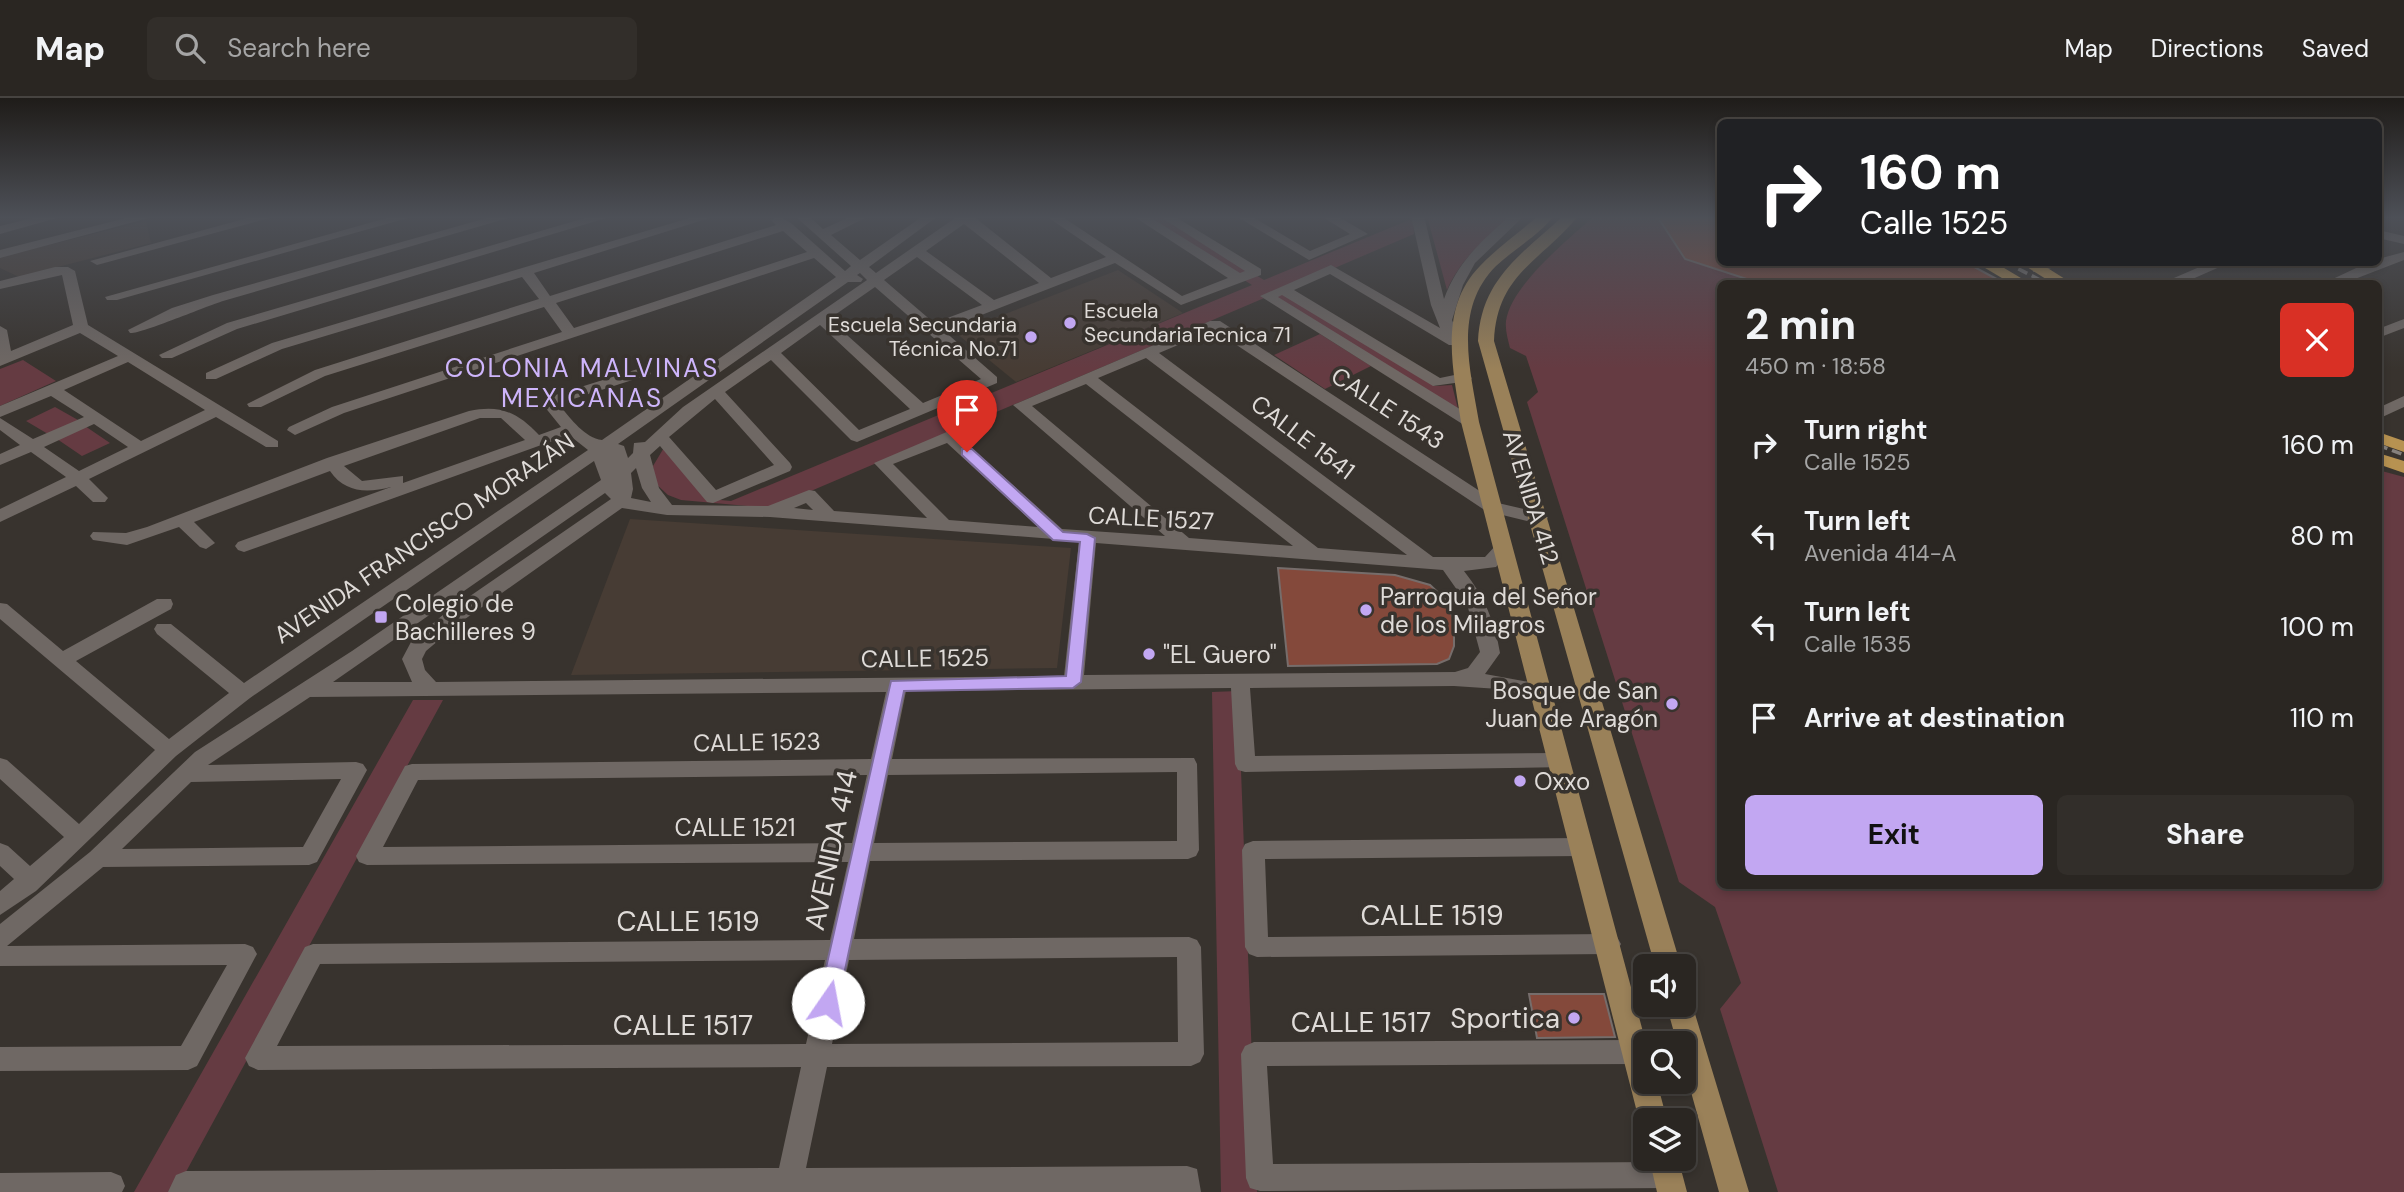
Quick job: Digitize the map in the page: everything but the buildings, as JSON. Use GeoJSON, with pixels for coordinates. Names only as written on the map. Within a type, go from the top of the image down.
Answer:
{"type":"FeatureCollection","features":[{"type":"Feature","properties":{"kind":"highway"},"geometry":{"type":"LineString","coordinates":[[1992,267],[2016,280]]}},
{"type":"Feature","properties":{"kind":"highway"},"geometry":{"type":"LineString","coordinates":[[2034,267],[2058,280]]}},
{"type":"Feature","properties":{"kind":"highway"},"geometry":{"type":"LineString","coordinates":[[2382,439],[2404,447]]}},
{"type":"Feature","properties":{"kind":"highway"},"geometry":{"type":"LineString","coordinates":[[2382,459],[2404,467]]}},
{"type":"Feature","properties":{"kind":"main road","name":"AVENIDA 412"},"geometry":{"type":"LineString","coordinates":[[1491,267],[1475,282],[1461,314],[1455,344],[1464,379],[1470,422],[1633,1044]]}},
{"type":"Feature","properties":{"kind":"main road","name":"AVENIDA 412"},"geometry":{"type":"LineString","coordinates":[[1518,267],[1501,283],[1488,308],[1485,323],[1494,372],[1539,518],[1665,954]]}},
{"type":"Feature","properties":{"kind":"main road"},"geometry":{"type":"LineString","coordinates":[[1683,1017],[1734,1192]]}},
{"type":"Feature","properties":{"kind":"street"},"geometry":{"type":"LineString","coordinates":[[112,297],[215,267]]}},
{"type":"Feature","properties":{"kind":"street"},"geometry":{"type":"LineString","coordinates":[[135,331],[177,311],[329,267]]}},
{"type":"Feature","properties":{"kind":"street"},"geometry":{"type":"LineString","coordinates":[[423,267],[433,283]]}},
{"type":"Feature","properties":{"kind":"street"},"geometry":{"type":"LineString","coordinates":[[211,376],[277,346],[474,267]]}},
{"type":"Feature","properties":{"kind":"street"},"geometry":{"type":"LineString","coordinates":[[167,355],[232,326],[433,283],[538,267]]}},
{"type":"Feature","properties":{"kind":"street"},"geometry":{"type":"LineString","coordinates":[[254,404],[320,373],[654,267]]}},
{"type":"Feature","properties":{"kind":"street"},"geometry":{"type":"LineString","coordinates":[[295,430],[338,410],[773,267]]}},
{"type":"Feature","properties":{"kind":"street"},"geometry":{"type":"LineString","coordinates":[[832,267],[844,277],[874,280]]}},
{"type":"Feature","properties":{"kind":"street","name":"AVENIDA FRANCISCO MORAZÁN"},"geometry":{"type":"LineString","coordinates":[[0,905],[28,884],[169,750],[243,693],[858,267]]}},
{"type":"Feature","properties":{"kind":"street"},"geometry":{"type":"LineString","coordinates":[[771,352],[856,438],[992,380],[860,267]]}},
{"type":"Feature","properties":{"kind":"street"},"geometry":{"type":"LineString","coordinates":[[0,938],[98,858],[184,774],[222,744],[385,639],[617,476],[689,410],[894,267]]}},
{"type":"Feature","properties":{"kind":"street"},"geometry":{"type":"LineString","coordinates":[[940,267],[993,306]]}},
{"type":"Feature","properties":{"kind":"street"},"geometry":{"type":"LineString","coordinates":[[1029,267],[1051,284]]}},
{"type":"Feature","properties":{"kind":"street"},"geometry":{"type":"LineString","coordinates":[[932,329],[1093,267]]}},
{"type":"Feature","properties":{"kind":"street"},"geometry":{"type":"LineString","coordinates":[[1130,267],[1181,301],[1256,272],[1248,267]]}},
{"type":"Feature","properties":{"kind":"street"},"geometry":{"type":"LineString","coordinates":[[1220,267],[1239,279]]}},
{"type":"Feature","properties":{"kind":"street","name":"AVENIDA 412"},"geometry":{"type":"LineString","coordinates":[[1428,267],[1438,305],[1455,344]]}},
{"type":"Feature","properties":{"kind":"street"},"geometry":{"type":"LineString","coordinates":[[1445,320],[1454,285],[1466,267]]}},
{"type":"Feature","properties":{"kind":"street"},"geometry":{"type":"LineString","coordinates":[[2178,280],[2212,267]]}},
{"type":"Feature","properties":{"kind":"street"},"geometry":{"type":"LineString","coordinates":[[2339,280],[2370,267]]}},
{"type":"Feature","properties":{"kind":"street"},"geometry":{"type":"LineString","coordinates":[[1455,344],[1331,269],[1267,296],[1470,422]]}},
{"type":"Feature","properties":{"kind":"street"},"geometry":{"type":"LineString","coordinates":[[3,282],[66,270],[70,273],[78,303],[81,327]]}},
{"type":"Feature","properties":{"kind":"street"},"geometry":{"type":"LineString","coordinates":[[525,271],[571,334]]}},
{"type":"Feature","properties":{"kind":"street"},"geometry":{"type":"LineString","coordinates":[[1283,289],[1438,383],[1464,379]]}},
{"type":"Feature","properties":{"kind":"street"},"geometry":{"type":"LineString","coordinates":[[820,317],[922,411]]}},
{"type":"Feature","properties":{"kind":"street"},"geometry":{"type":"LineString","coordinates":[[2382,332],[2404,323]]}},
{"type":"Feature","properties":{"kind":"street","name":"CALLE 1543"},"geometry":{"type":"LineString","coordinates":[[1148,352],[1215,324],[1492,507],[1539,518]]}},
{"type":"Feature","properties":{"kind":"street"},"geometry":{"type":"LineString","coordinates":[[81,327],[272,444]]}},
{"type":"Feature","properties":{"kind":"street"},"geometry":{"type":"LineString","coordinates":[[0,330],[2,360],[81,327]]}},
{"type":"Feature","properties":{"kind":"street"},"geometry":{"type":"LineString","coordinates":[[1366,357],[1382,349]]}},
{"type":"Feature","properties":{"kind":"street"},"geometry":{"type":"LineString","coordinates":[[1148,352],[1021,405],[1185,544]]}},
{"type":"Feature","properties":{"kind":"street","name":"CALLE 1541"},"geometry":{"type":"LineString","coordinates":[[1148,352],[1437,562],[1478,601],[1488,632],[1490,653],[1475,673],[1454,679]]}},
{"type":"Feature","properties":{"kind":"street"},"geometry":{"type":"LineString","coordinates":[[0,412],[128,357]]}},
{"type":"Feature","properties":{"kind":"street"},"geometry":{"type":"LineString","coordinates":[[646,371],[554,401],[552,406],[571,429],[604,444],[639,443],[645,481],[657,501],[667,510]]}},
{"type":"Feature","properties":{"kind":"street"},"geometry":{"type":"LineString","coordinates":[[1087,377],[1312,552]]}},
{"type":"Feature","properties":{"kind":"street"},"geometry":{"type":"LineString","coordinates":[[52,389],[141,448]]}},
{"type":"Feature","properties":{"kind":"street"},"geometry":{"type":"LineString","coordinates":[[662,437],[713,498],[784,467],[716,391]]}},
{"type":"Feature","properties":{"kind":"street"},"geometry":{"type":"LineString","coordinates":[[2382,412],[2404,401]]}},
{"type":"Feature","properties":{"kind":"street"},"geometry":{"type":"LineString","coordinates":[[0,516],[217,410]]}},
{"type":"Feature","properties":{"kind":"street"},"geometry":{"type":"LineString","coordinates":[[99,536],[127,539],[333,462],[486,413],[510,416],[520,422],[534,440]]}},
{"type":"Feature","properties":{"kind":"street"},"geometry":{"type":"LineString","coordinates":[[0,460],[96,418]]}},
{"type":"Feature","properties":{"kind":"street"},"geometry":{"type":"LineString","coordinates":[[0,423],[79,479],[99,498]]}},
{"type":"Feature","properties":{"kind":"street"},"geometry":{"type":"LineString","coordinates":[[333,462],[341,477],[367,487],[571,429]]}},
{"type":"Feature","properties":{"kind":"street"},"geometry":{"type":"LineString","coordinates":[[945,526],[882,463],[949,436],[1059,536]]}},
{"type":"Feature","properties":{"kind":"street"},"geometry":{"type":"LineString","coordinates":[[244,546],[534,440]]}},
{"type":"Feature","properties":{"kind":"street"},"geometry":{"type":"LineString","coordinates":[[430,688],[416,673],[412,659],[418,647],[451,619],[622,500],[614,493],[617,476],[604,444]]}},
{"type":"Feature","properties":{"kind":"street"},"geometry":{"type":"LineString","coordinates":[[770,512],[809,495],[829,517]]}},
{"type":"Feature","properties":{"kind":"street","name":"CALLE 1527"},"geometry":{"type":"LineString","coordinates":[[622,500],[637,507],[667,510],[770,512],[1059,536],[1437,562],[1490,563],[1503,548]]}},
{"type":"Feature","properties":{"kind":"street"},"geometry":{"type":"LineString","coordinates":[[182,520],[206,543]]}},
{"type":"Feature","properties":{"kind":"street"},"geometry":{"type":"LineString","coordinates":[[1073,682],[1087,538]]}},
{"type":"Feature","properties":{"kind":"street"},"geometry":{"type":"LineString","coordinates":[[62,660],[164,604]]}},
{"type":"Feature","properties":{"kind":"street"},"geometry":{"type":"LineString","coordinates":[[0,609],[169,750]]}},
{"type":"Feature","properties":{"kind":"street"},"geometry":{"type":"LineString","coordinates":[[385,639],[451,619]]}},
{"type":"Feature","properties":{"kind":"street"},"geometry":{"type":"LineString","coordinates":[[164,629],[243,693]]}},
{"type":"Feature","properties":{"kind":"street","name":"CALLE 1525"},"geometry":{"type":"LineString","coordinates":[[309,690],[1454,679],[1499,681],[1540,691]]}},
{"type":"Feature","properties":{"kind":"street"},"geometry":{"type":"LineString","coordinates":[[1240,680],[1245,764],[1560,761]]}},
{"type":"Feature","properties":{"kind":"street","name":"AVENIDA 414"},"geometry":{"type":"LineString","coordinates":[[788,1187],[897,686]]}},
{"type":"Feature","properties":{"kind":"street","name":"CALLE 1523"},"geometry":{"type":"LineString","coordinates":[[367,856],[412,772],[1187,764],[1188,850]]}},
{"type":"Feature","properties":{"kind":"street"},"geometry":{"type":"LineString","coordinates":[[0,766],[79,837]]}},
{"type":"Feature","properties":{"kind":"street"},"geometry":{"type":"LineString","coordinates":[[98,858],[309,856],[356,771],[184,774]]}},
{"type":"Feature","properties":{"kind":"street","name":"CALLE 1519"},"geometry":{"type":"LineString","coordinates":[[1582,847],[1253,850],[1256,947],[1609,944]]}},
{"type":"Feature","properties":{"kind":"street","name":"CALLE 1521"},"geometry":{"type":"LineString","coordinates":[[367,856],[1188,850]]}},
{"type":"Feature","properties":{"kind":"street"},"geometry":{"type":"LineString","coordinates":[[0,852],[22,873],[28,884]]}},
{"type":"Feature","properties":{"kind":"street","name":"CALLE 1519"},"geometry":{"type":"LineString","coordinates":[[258,1058],[313,954],[1189,947],[1191,1054]]}},
{"type":"Feature","properties":{"kind":"street"},"geometry":{"type":"LineString","coordinates":[[0,956],[245,954],[188,1058],[0,1059]]}},
{"type":"Feature","properties":{"kind":"street","name":"CALLE 1517"},"geometry":{"type":"LineString","coordinates":[[1633,1052],[1254,1054],[1260,1178],[1668,1175]]}},
{"type":"Feature","properties":{"kind":"street","name":"CALLE 1517"},"geometry":{"type":"LineString","coordinates":[[258,1058],[1191,1054]]}},
{"type":"Feature","properties":{"kind":"street"},"geometry":{"type":"LineString","coordinates":[[184,1189],[1187,1185]]}},
{"type":"Feature","properties":{"kind":"street"},"geometry":{"type":"LineString","coordinates":[[0,1187],[110,1189]]}},
{"type":"Feature","properties":{"kind":"shaded area"},"geometry":{"type":"Polygon","coordinates":[[[0,267],[58,267],[19,277],[0,267]]]}},
{"type":"Feature","properties":{"kind":"shaded area"},"geometry":{"type":"Polygon","coordinates":[[[1224,267],[1243,267],[1264,280],[1295,267],[1337,267],[1281,291],[1435,386],[1452,385],[1459,413],[1269,296],[771,508],[681,500],[668,495],[655,483],[653,466],[665,446],[710,499],[731,501],[1252,285],[1224,267]]]}},
{"type":"Feature","properties":{"kind":"shaded area"},"geometry":{"type":"Polygon","coordinates":[[[1441,267],[1460,267],[1459,268],[1447,290],[1441,267]]]}},
{"type":"Feature","properties":{"kind":"shaded area","name":"Bosque de San Juan de Aragón"},"geometry":{"type":"Polygon","coordinates":[[[1539,267],[1709,267],[1750,280],[1717,280],[1717,889],[2382,889],[2382,471],[2404,477],[2404,1192],[1778,1192],[1720,1009],[1741,983],[1715,907],[1679,882],[1527,402],[1538,392],[1526,356],[1510,348],[1506,321],[1510,307],[1539,267]]]}},
{"type":"Feature","properties":{"kind":"shaded area","name":"Escuela SecundariaTecnica 71"},"geometry":{"type":"Polygon","coordinates":[[[1118,270],[1183,313],[1016,382],[956,333],[1118,270]]]}},
{"type":"Feature","properties":{"kind":"shaded area"},"geometry":{"type":"Polygon","coordinates":[[[1320,334],[1371,366],[1325,389],[1274,355],[1320,334]]]}},
{"type":"Feature","properties":{"kind":"shaded area"},"geometry":{"type":"Polygon","coordinates":[[[23,360],[56,381],[0,406],[0,369],[23,360]]]}},
{"type":"Feature","properties":{"kind":"shaded area"},"geometry":{"type":"Polygon","coordinates":[[[55,407],[78,420],[48,434],[26,421],[55,407]]]}},
{"type":"Feature","properties":{"kind":"shaded area"},"geometry":{"type":"Polygon","coordinates":[[[85,426],[110,443],[82,456],[57,439],[85,426]]]}},
{"type":"Feature","properties":{"kind":"shaded area"},"geometry":{"type":"Polygon","coordinates":[[[630,519],[1071,548],[1057,668],[571,675],[630,519]]]}},
{"type":"Feature","properties":{"kind":"shaded area"},"geometry":{"type":"Polygon","coordinates":[[[1238,691],[1257,1192],[1221,1192],[1212,692],[1238,691]]]}},
{"type":"Feature","properties":{"kind":"shaded area"},"geometry":{"type":"Polygon","coordinates":[[[413,700],[443,700],[175,1192],[134,1192],[413,700]]]}},
{"type":"Feature","properties":{"kind":"railway"},"geometry":{"type":"LineString","coordinates":[[2015,267],[2040,280]]}},
{"type":"Feature","properties":{"kind":"railway"},"geometry":{"type":"LineString","coordinates":[[2382,447],[2404,455]]}},
{"type":"Feature","properties":{"kind":"place","name":"Escuela SecundariaTecnica 71"},"geometry":{"type":"Point","coordinates":[1070,323]}},
{"type":"Feature","properties":{"kind":"place","name":"Escuela Secundaria Técnica No.71"},"geometry":{"type":"Point","coordinates":[1031,337]}},
{"type":"Feature","properties":{"kind":"place","name":"Parroquia del Señor de los Milagros"},"geometry":{"type":"Point","coordinates":[1366,610]}},
{"type":"Feature","properties":{"kind":"place","name":"Colegio de Bachilleres 9"},"geometry":{"type":"Point","coordinates":[381,617]}},
{"type":"Feature","properties":{"kind":"place","name":"\"EL Guero\""},"geometry":{"type":"Point","coordinates":[1149,654]}},
{"type":"Feature","properties":{"kind":"place","name":"Bosque de San Juan de Aragón"},"geometry":{"type":"Point","coordinates":[1672,704]}},
{"type":"Feature","properties":{"kind":"place","name":"Oxxo"},"geometry":{"type":"Point","coordinates":[1520,781]}},
{"type":"Feature","properties":{"kind":"place","name":"Sportica"},"geometry":{"type":"Point","coordinates":[1574,1018]}},
{"type":"Feature","properties":{"kind":"district","name":"COLONIA MALVINAS MEXICANAS"},"geometry":{"type":"Point","coordinates":[582,383]}},
{"type":"Feature","properties":{"kind":"route"},"geometry":{"type":"LineString","coordinates":[[828,1003],[897,686],[1073,682],[1087,538],[1059,536],[967,452]]}}]}
